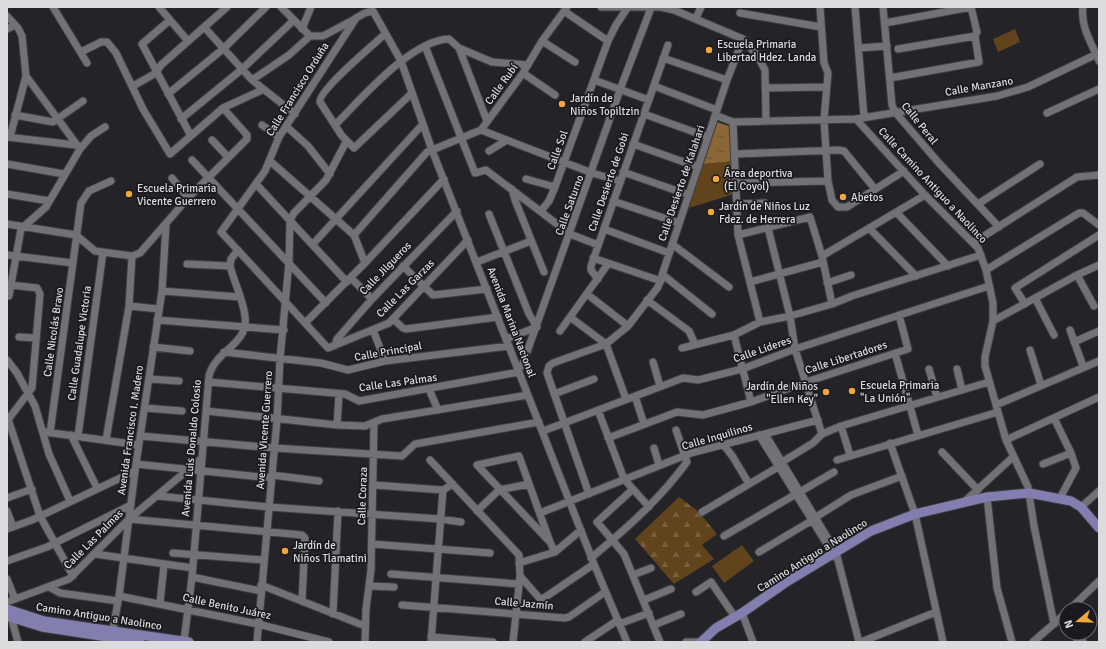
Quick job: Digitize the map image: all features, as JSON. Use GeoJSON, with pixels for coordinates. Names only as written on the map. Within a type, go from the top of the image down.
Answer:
{"type":"FeatureCollection","features":[{"type":"Feature","properties":{"kind":"main road","name":"Camino Antiguo a Naolinco"},"geometry":{"type":"LineString","coordinates":[[699,642],[716,628],[785,583],[836,556],[871,531],[915,514],[987,497],[1029,492],[1060,498],[1081,507],[1099,528]]}},
{"type":"Feature","properties":{"kind":"main road","name":"Camino Antiguo a Naolinco"},"geometry":{"type":"LineString","coordinates":[[8,614],[42,628],[140,642]]}},
{"type":"Feature","properties":{"kind":"main road","name":"Camino Antiguo a Naolinco"},"geometry":{"type":"LineString","coordinates":[[112,637],[185,642]]}},
{"type":"Feature","properties":{"kind":"street"},"geometry":{"type":"LineString","coordinates":[[54,7],[87,63]]}},
{"type":"Feature","properties":{"kind":"street"},"geometry":{"type":"LineString","coordinates":[[158,7],[188,41]]}},
{"type":"Feature","properties":{"kind":"street"},"geometry":{"type":"LineString","coordinates":[[133,86],[156,73],[161,65],[205,28],[227,7]]}},
{"type":"Feature","properties":{"kind":"street"},"geometry":{"type":"LineString","coordinates":[[168,94],[223,49],[266,7]]}},
{"type":"Feature","properties":{"kind":"street"},"geometry":{"type":"LineString","coordinates":[[281,7],[302,30],[310,36],[322,36],[374,9]]}},
{"type":"Feature","properties":{"kind":"street"},"geometry":{"type":"LineString","coordinates":[[302,30],[311,7]]}},
{"type":"Feature","properties":{"kind":"street"},"geometry":{"type":"LineString","coordinates":[[602,7],[674,10],[743,39],[762,62],[764,70],[766,121]]}},
{"type":"Feature","properties":{"kind":"street","name":"Calle Sol"},"geometry":{"type":"LineString","coordinates":[[541,211],[549,201],[555,188],[608,41],[616,25],[628,7]]}},
{"type":"Feature","properties":{"kind":"street"},"geometry":{"type":"LineString","coordinates":[[696,18],[701,7]]}},
{"type":"Feature","properties":{"kind":"street"},"geometry":{"type":"LineString","coordinates":[[820,7],[824,63],[828,73],[824,120],[828,180],[832,200],[838,207],[843,208],[904,171]]}},
{"type":"Feature","properties":{"kind":"street"},"geometry":{"type":"LineString","coordinates":[[855,7],[864,117]]}},
{"type":"Feature","properties":{"kind":"street","name":"Calle Peral"},"geometry":{"type":"LineString","coordinates":[[883,7],[892,106],[895,112],[938,162],[999,227]]}},
{"type":"Feature","properties":{"kind":"street"},"geometry":{"type":"LineString","coordinates":[[884,23],[971,7],[977,32],[975,36],[979,62],[890,78]]}},
{"type":"Feature","properties":{"kind":"street"},"geometry":{"type":"LineString","coordinates":[[1083,7],[1082,14],[1084,25],[1098,56]]}},
{"type":"Feature","properties":{"kind":"street","name":"Calle Saturno"},"geometry":{"type":"LineString","coordinates":[[521,369],[651,8]]}},
{"type":"Feature","properties":{"kind":"street","name":"Avenida Marina Nacional"},"geometry":{"type":"LineString","coordinates":[[374,9],[385,34],[400,61],[432,150],[508,342],[521,369],[528,395],[605,592],[627,642]]}},
{"type":"Feature","properties":{"kind":"street"},"geometry":{"type":"LineString","coordinates":[[566,9],[608,41]]}},
{"type":"Feature","properties":{"kind":"street","name":"Calle Rubí"},"geometry":{"type":"LineString","coordinates":[[482,130],[523,73],[542,41],[566,9]]}},
{"type":"Feature","properties":{"kind":"street"},"geometry":{"type":"LineString","coordinates":[[740,13],[821,27]]}},
{"type":"Feature","properties":{"kind":"street"},"geometry":{"type":"LineString","coordinates":[[7,16],[22,36],[26,76],[8,137],[78,147]]}},
{"type":"Feature","properties":{"kind":"street","name":"Calle Francisco Orduña"},"geometry":{"type":"LineString","coordinates":[[238,250],[221,232],[256,184],[270,161],[279,138],[296,114],[356,18]]}},
{"type":"Feature","properties":{"kind":"street"},"geometry":{"type":"LineString","coordinates":[[170,20],[142,44],[156,73],[191,136]]}},
{"type":"Feature","properties":{"kind":"street"},"geometry":{"type":"LineString","coordinates":[[181,119],[241,70],[294,20]]}},
{"type":"Feature","properties":{"kind":"street"},"geometry":{"type":"LineString","coordinates":[[7,29],[15,25]]}},
{"type":"Feature","properties":{"kind":"street"},"geometry":{"type":"LineString","coordinates":[[205,28],[241,70],[262,90],[296,114]]}},
{"type":"Feature","properties":{"kind":"street"},"geometry":{"type":"LineString","coordinates":[[385,34],[332,83],[320,99],[346,142],[354,148],[412,93]]}},
{"type":"Feature","properties":{"kind":"street"},"geometry":{"type":"LineString","coordinates":[[252,80],[289,55],[310,36]]}},
{"type":"Feature","properties":{"kind":"street"},"geometry":{"type":"LineString","coordinates":[[898,49],[975,36]]}},
{"type":"Feature","properties":{"kind":"street"},"geometry":{"type":"LineString","coordinates":[[335,125],[400,61],[425,46],[437,41],[449,39],[459,48],[497,64],[528,65]]}},
{"type":"Feature","properties":{"kind":"street","name":"Calle Desierto de Kalahari"},"geometry":{"type":"LineString","coordinates":[[589,494],[546,375],[551,364],[606,344],[628,326],[662,278],[716,112],[743,39]]}},
{"type":"Feature","properties":{"kind":"street"},"geometry":{"type":"LineString","coordinates":[[542,41],[575,62]]}},
{"type":"Feature","properties":{"kind":"street"},"geometry":{"type":"LineString","coordinates":[[81,52],[101,42],[107,42],[116,53],[143,109],[170,154],[223,108],[262,90]]}},
{"type":"Feature","properties":{"kind":"street","name":"Calle Desierto de Gobi"},"geometry":{"type":"LineString","coordinates":[[598,279],[591,270],[593,258],[668,45]]}},
{"type":"Feature","properties":{"kind":"street"},"geometry":{"type":"LineString","coordinates":[[425,46],[475,173],[486,170],[570,234],[598,245]]}},
{"type":"Feature","properties":{"kind":"street"},"geometry":{"type":"LineString","coordinates":[[858,48],[887,46]]}},
{"type":"Feature","properties":{"kind":"street"},"geometry":{"type":"LineString","coordinates":[[459,48],[487,121]]}},
{"type":"Feature","properties":{"kind":"street","name":"Calle Manzano"},"geometry":{"type":"LineString","coordinates":[[733,122],[856,119],[1016,91],[1098,56]]}},
{"type":"Feature","properties":{"kind":"street"},"geometry":{"type":"LineString","coordinates":[[663,58],[727,80]]}},
{"type":"Feature","properties":{"kind":"street"},"geometry":{"type":"LineString","coordinates":[[523,73],[555,95]]}},
{"type":"Feature","properties":{"kind":"street"},"geometry":{"type":"LineString","coordinates":[[26,76],[78,147]]}},
{"type":"Feature","properties":{"kind":"street"},"geometry":{"type":"LineString","coordinates":[[594,80],[648,100]]}},
{"type":"Feature","properties":{"kind":"street"},"geometry":{"type":"LineString","coordinates":[[654,86],[716,112],[733,122],[738,235],[760,322]]}},
{"type":"Feature","properties":{"kind":"street"},"geometry":{"type":"LineString","coordinates":[[765,88],[826,87]]}},
{"type":"Feature","properties":{"kind":"street"},"geometry":{"type":"LineString","coordinates":[[1047,113],[1099,89]]}},
{"type":"Feature","properties":{"kind":"street"},"geometry":{"type":"LineString","coordinates":[[15,115],[50,122],[57,120],[83,101]]}},
{"type":"Feature","properties":{"kind":"street"},"geometry":{"type":"LineString","coordinates":[[7,224],[76,235],[92,250],[132,256],[140,253],[188,198],[248,137],[223,108]]}},
{"type":"Feature","properties":{"kind":"street"},"geometry":{"type":"LineString","coordinates":[[644,114],[708,137]]}},
{"type":"Feature","properties":{"kind":"street","name":"Calle Camino Antiguo a Naolinco"},"geometry":{"type":"LineString","coordinates":[[856,119],[925,195],[973,242],[981,255],[986,270],[993,303],[993,321],[985,357],[989,382],[1006,440],[1027,483],[1034,526],[1054,624]]}},
{"type":"Feature","properties":{"kind":"street"},"geometry":{"type":"LineString","coordinates":[[313,244],[423,124]]}},
{"type":"Feature","properties":{"kind":"street"},"geometry":{"type":"LineString","coordinates":[[262,125],[279,138]]}},
{"type":"Feature","properties":{"kind":"street"},"geometry":{"type":"LineString","coordinates":[[9,296],[20,232],[43,211],[78,147],[105,127]]}},
{"type":"Feature","properties":{"kind":"street"},"geometry":{"type":"LineString","coordinates":[[287,127],[308,146],[330,174]]}},
{"type":"Feature","properties":{"kind":"street"},"geometry":{"type":"LineString","coordinates":[[354,235],[427,152],[482,130],[592,172],[620,181]]}},
{"type":"Feature","properties":{"kind":"street"},"geometry":{"type":"LineString","coordinates":[[212,140],[228,157]]}},
{"type":"Feature","properties":{"kind":"street"},"geometry":{"type":"LineString","coordinates":[[489,151],[507,140]]}},
{"type":"Feature","properties":{"kind":"street"},"geometry":{"type":"LineString","coordinates":[[290,220],[326,180],[346,142]]}},
{"type":"Feature","properties":{"kind":"street"},"geometry":{"type":"LineString","coordinates":[[633,144],[698,167]]}},
{"type":"Feature","properties":{"kind":"street"},"geometry":{"type":"LineString","coordinates":[[735,154],[826,150],[844,151],[875,189]]}},
{"type":"Feature","properties":{"kind":"street"},"geometry":{"type":"LineString","coordinates":[[192,160],[290,262],[326,302]]}},
{"type":"Feature","properties":{"kind":"street"},"geometry":{"type":"LineString","coordinates":[[270,161],[354,235],[365,263]]}},
{"type":"Feature","properties":{"kind":"street"},"geometry":{"type":"LineString","coordinates":[[7,164],[64,174]]}},
{"type":"Feature","properties":{"kind":"street"},"geometry":{"type":"LineString","coordinates":[[978,204],[1040,164]]}},
{"type":"Feature","properties":{"kind":"street"},"geometry":{"type":"LineString","coordinates":[[624,172],[689,195]]}},
{"type":"Feature","properties":{"kind":"street"},"geometry":{"type":"LineString","coordinates":[[973,242],[1076,177],[1084,174],[1099,175]]}},
{"type":"Feature","properties":{"kind":"street"},"geometry":{"type":"LineString","coordinates":[[172,178],[188,198]]}},
{"type":"Feature","properties":{"kind":"street"},"geometry":{"type":"LineString","coordinates":[[305,323],[349,280],[444,179]]}},
{"type":"Feature","properties":{"kind":"street"},"geometry":{"type":"LineString","coordinates":[[526,179],[555,188]]}},
{"type":"Feature","properties":{"kind":"street"},"geometry":{"type":"LineString","coordinates":[[736,183],[828,180]]}},
{"type":"Feature","properties":{"kind":"street","name":"Calle Nicolás Bravo"},"geometry":{"type":"LineString","coordinates":[[50,433],[79,209],[84,197],[94,188],[111,181]]}},
{"type":"Feature","properties":{"kind":"street"},"geometry":{"type":"LineString","coordinates":[[256,184],[349,280],[372,298]]}},
{"type":"Feature","properties":{"kind":"street"},"geometry":{"type":"LineString","coordinates":[[512,189],[544,272]]}},
{"type":"Feature","properties":{"kind":"street"},"geometry":{"type":"LineString","coordinates":[[7,194],[49,201]]}},
{"type":"Feature","properties":{"kind":"street"},"geometry":{"type":"LineString","coordinates":[[750,282],[781,274],[822,259],[869,228],[925,195]]}},
{"type":"Feature","properties":{"kind":"street"},"geometry":{"type":"LineString","coordinates":[[614,201],[679,223]]}},
{"type":"Feature","properties":{"kind":"street"},"geometry":{"type":"LineString","coordinates":[[737,204],[765,203]]}},
{"type":"Feature","properties":{"kind":"street","name":"Calle Jilgueros"},"geometry":{"type":"LineString","coordinates":[[331,346],[372,298],[457,211]]}},
{"type":"Feature","properties":{"kind":"street"},"geometry":{"type":"LineString","coordinates":[[896,212],[948,266]]}},
{"type":"Feature","properties":{"kind":"street"},"geometry":{"type":"LineString","coordinates":[[986,270],[1079,213],[1083,214],[1099,225]]}},
{"type":"Feature","properties":{"kind":"street"},"geometry":{"type":"LineString","coordinates":[[489,214],[528,314],[537,327]]}},
{"type":"Feature","properties":{"kind":"street"},"geometry":{"type":"LineString","coordinates":[[738,235],[810,217],[822,259],[832,304]]}},
{"type":"Feature","properties":{"kind":"street","name":"Avenida Vicente Guerrero"},"geometry":{"type":"LineString","coordinates":[[257,642],[263,560],[277,420],[280,359],[290,262],[290,220]]}},
{"type":"Feature","properties":{"kind":"street","name":"Avenida Francisco I. Madero"},"geometry":{"type":"LineString","coordinates":[[112,637],[119,598],[135,468],[162,291],[166,225]]}},
{"type":"Feature","properties":{"kind":"street"},"geometry":{"type":"LineString","coordinates":[[768,228],[781,274],[795,349],[822,434]]}},
{"type":"Feature","properties":{"kind":"street"},"geometry":{"type":"LineString","coordinates":[[869,228],[916,276]]}},
{"type":"Feature","properties":{"kind":"street"},"geometry":{"type":"LineString","coordinates":[[604,229],[669,253]]}},
{"type":"Feature","properties":{"kind":"street"},"geometry":{"type":"LineString","coordinates":[[1024,304],[1015,288],[1099,235]]}},
{"type":"Feature","properties":{"kind":"street","name":"Calle Las Garzas"},"geometry":{"type":"LineString","coordinates":[[331,346],[386,325],[468,240]]}},
{"type":"Feature","properties":{"kind":"street"},"geometry":{"type":"LineString","coordinates":[[477,262],[531,241]]}},
{"type":"Feature","properties":{"kind":"street"},"geometry":{"type":"LineString","coordinates":[[672,244],[729,287]]}},
{"type":"Feature","properties":{"kind":"street"},"geometry":{"type":"LineString","coordinates":[[245,327],[246,316],[230,266],[231,259],[238,250],[305,323],[331,346]]}},
{"type":"Feature","properties":{"kind":"street","name":"Calle Guadalupe Victoria"},"geometry":{"type":"LineString","coordinates":[[74,436],[103,252]]}},
{"type":"Feature","properties":{"kind":"street"},"geometry":{"type":"LineString","coordinates":[[7,254],[73,263]]}},
{"type":"Feature","properties":{"kind":"street"},"geometry":{"type":"LineString","coordinates":[[682,348],[734,335],[760,322],[790,316],[832,304],[852,296],[981,255]]}},
{"type":"Feature","properties":{"kind":"street"},"geometry":{"type":"LineString","coordinates":[[106,440],[129,306],[132,256]]}},
{"type":"Feature","properties":{"kind":"street"},"geometry":{"type":"LineString","coordinates":[[593,258],[608,264],[662,278],[712,314]]}},
{"type":"Feature","properties":{"kind":"street"},"geometry":{"type":"LineString","coordinates":[[187,264],[230,266]]}},
{"type":"Feature","properties":{"kind":"street"},"geometry":{"type":"LineString","coordinates":[[560,331],[608,264]]}},
{"type":"Feature","properties":{"kind":"street"},"geometry":{"type":"LineString","coordinates":[[993,321],[1077,275],[1099,265]]}},
{"type":"Feature","properties":{"kind":"street"},"geometry":{"type":"LineString","coordinates":[[403,266],[433,295],[487,289]]}},
{"type":"Feature","properties":{"kind":"street"},"geometry":{"type":"LineString","coordinates":[[1077,275],[1094,306]]}},
{"type":"Feature","properties":{"kind":"street"},"geometry":{"type":"LineString","coordinates":[[827,283],[851,276]]}},
{"type":"Feature","properties":{"kind":"street"},"geometry":{"type":"LineString","coordinates":[[10,286],[34,287],[40,294],[32,388],[8,419],[40,516],[72,576]]}},
{"type":"Feature","properties":{"kind":"street","name":"Calle Líderes"},"geometry":{"type":"LineString","coordinates":[[543,431],[683,378],[698,380],[742,368],[795,349],[990,286]]}},
{"type":"Feature","properties":{"kind":"street"},"geometry":{"type":"LineString","coordinates":[[162,291],[240,297]]}},
{"type":"Feature","properties":{"kind":"street"},"geometry":{"type":"LineString","coordinates":[[587,294],[628,326]]}},
{"type":"Feature","properties":{"kind":"street"},"geometry":{"type":"LineString","coordinates":[[1035,298],[1054,335]]}},
{"type":"Feature","properties":{"kind":"street"},"geometry":{"type":"LineString","coordinates":[[647,300],[689,331],[695,344]]}},
{"type":"Feature","properties":{"kind":"street"},"geometry":{"type":"LineString","coordinates":[[129,306],[159,309]]}},
{"type":"Feature","properties":{"kind":"street","name":"Calle Libertadores"},"geometry":{"type":"LineString","coordinates":[[608,438],[677,412],[703,415],[751,402],[806,382],[908,349],[899,315]]}},
{"type":"Feature","properties":{"kind":"street"},"geometry":{"type":"LineString","coordinates":[[393,319],[403,328],[416,328],[498,317]]}},
{"type":"Feature","properties":{"kind":"street"},"geometry":{"type":"LineString","coordinates":[[570,317],[606,344],[626,399]]}},
{"type":"Feature","properties":{"kind":"street"},"geometry":{"type":"LineString","coordinates":[[157,320],[284,330]]}},
{"type":"Feature","properties":{"kind":"street","name":"Avenida Luis Donaldo Colosio"},"geometry":{"type":"LineString","coordinates":[[185,642],[197,526],[209,382],[214,364],[224,352],[241,338],[245,327]]}},
{"type":"Feature","properties":{"kind":"street","name":"Calle Principal"},"geometry":{"type":"LineString","coordinates":[[224,352],[322,363],[344,370],[385,361],[508,342],[537,327]]}},
{"type":"Feature","properties":{"kind":"street"},"geometry":{"type":"LineString","coordinates":[[373,330],[385,361]]}},
{"type":"Feature","properties":{"kind":"street"},"geometry":{"type":"LineString","coordinates":[[1070,330],[1083,366]]}},
{"type":"Feature","properties":{"kind":"street"},"geometry":{"type":"LineString","coordinates":[[1074,342],[1099,331]]}},
{"type":"Feature","properties":{"kind":"street"},"geometry":{"type":"LineString","coordinates":[[734,335],[751,402]]}},
{"type":"Feature","properties":{"kind":"street"},"geometry":{"type":"LineString","coordinates":[[19,337],[36,338]]}},
{"type":"Feature","properties":{"kind":"street"},"geometry":{"type":"LineString","coordinates":[[153,347],[190,352]]}},
{"type":"Feature","properties":{"kind":"street"},"geometry":{"type":"LineString","coordinates":[[1030,350],[1041,385]]}},
{"type":"Feature","properties":{"kind":"street"},"geometry":{"type":"LineString","coordinates":[[895,353],[908,405],[918,435]]}},
{"type":"Feature","properties":{"kind":"street"},"geometry":{"type":"LineString","coordinates":[[838,460],[997,408],[1099,357]]}},
{"type":"Feature","properties":{"kind":"street"},"geometry":{"type":"LineString","coordinates":[[1083,366],[1099,361]]}},
{"type":"Feature","properties":{"kind":"street"},"geometry":{"type":"LineString","coordinates":[[653,362],[660,386]]}},
{"type":"Feature","properties":{"kind":"street"},"geometry":{"type":"LineString","coordinates":[[8,366],[35,406],[41,432],[49,454],[70,501]]}},
{"type":"Feature","properties":{"kind":"street","name":"Calle Las Palmas"},"geometry":{"type":"LineString","coordinates":[[209,382],[349,395],[359,400],[429,389],[521,369]]}},
{"type":"Feature","properties":{"kind":"street"},"geometry":{"type":"LineString","coordinates":[[929,369],[937,397]]}},
{"type":"Feature","properties":{"kind":"street"},"geometry":{"type":"LineString","coordinates":[[957,369],[962,390]]}},
{"type":"Feature","properties":{"kind":"street"},"geometry":{"type":"LineString","coordinates":[[149,379],[179,381]]}},
{"type":"Feature","properties":{"kind":"street"},"geometry":{"type":"LineString","coordinates":[[554,394],[594,379]]}},
{"type":"Feature","properties":{"kind":"street"},"geometry":{"type":"LineString","coordinates":[[702,512],[813,443],[822,434],[841,426],[908,405],[989,382]]}},
{"type":"Feature","properties":{"kind":"street"},"geometry":{"type":"LineString","coordinates":[[429,389],[438,410]]}},
{"type":"Feature","properties":{"kind":"street"},"geometry":{"type":"LineString","coordinates":[[337,425],[339,394]]}},
{"type":"Feature","properties":{"kind":"street"},"geometry":{"type":"LineString","coordinates":[[206,412],[277,420],[365,426],[382,419],[528,395]]}},
{"type":"Feature","properties":{"kind":"street"},"geometry":{"type":"LineString","coordinates":[[635,396],[644,424]]}},
{"type":"Feature","properties":{"kind":"street"},"geometry":{"type":"LineString","coordinates":[[1006,440],[1099,398]]}},
{"type":"Feature","properties":{"kind":"street"},"geometry":{"type":"LineString","coordinates":[[145,408],[182,411]]}},
{"type":"Feature","properties":{"kind":"street"},"geometry":{"type":"LineString","coordinates":[[598,410],[624,479],[632,490],[649,507]]}},
{"type":"Feature","properties":{"kind":"street"},"geometry":{"type":"LineString","coordinates":[[1054,418],[1076,466],[1076,470],[1060,498]]}},
{"type":"Feature","properties":{"kind":"street","name":"Calle Inquilinos"},"geometry":{"type":"LineString","coordinates":[[540,513],[686,455],[818,420]]}},
{"type":"Feature","properties":{"kind":"street"},"geometry":{"type":"LineString","coordinates":[[141,436],[274,448],[402,456],[415,444],[539,422]]}},
{"type":"Feature","properties":{"kind":"street","name":"Calle Coraza"},"geometry":{"type":"LineString","coordinates":[[365,642],[372,544],[374,423]]}},
{"type":"Feature","properties":{"kind":"street"},"geometry":{"type":"LineString","coordinates":[[841,426],[850,456]]}},
{"type":"Feature","properties":{"kind":"street"},"geometry":{"type":"LineString","coordinates":[[392,574],[436,578],[519,580],[541,600],[593,561],[668,488],[687,462],[686,455],[676,430]]}},
{"type":"Feature","properties":{"kind":"street"},"geometry":{"type":"LineString","coordinates":[[41,432],[139,445]]}},
{"type":"Feature","properties":{"kind":"street"},"geometry":{"type":"LineString","coordinates":[[762,435],[836,556],[860,642],[936,612]]}},
{"type":"Feature","properties":{"kind":"street"},"geometry":{"type":"LineString","coordinates":[[74,436],[97,488]]}},
{"type":"Feature","properties":{"kind":"street"},"geometry":{"type":"LineString","coordinates":[[890,443],[915,514],[942,642]]}},
{"type":"Feature","properties":{"kind":"street"},"geometry":{"type":"LineString","coordinates":[[723,444],[734,457],[749,484]]}},
{"type":"Feature","properties":{"kind":"street"},"geometry":{"type":"LineString","coordinates":[[654,448],[660,465]]}},
{"type":"Feature","properties":{"kind":"street"},"geometry":{"type":"LineString","coordinates":[[942,452],[978,490]]}},
{"type":"Feature","properties":{"kind":"street"},"geometry":{"type":"LineString","coordinates":[[1042,464],[1071,453]]}},
{"type":"Feature","properties":{"kind":"street"},"geometry":{"type":"LineString","coordinates":[[550,542],[499,490],[477,465],[519,456],[550,542],[556,552]]}},
{"type":"Feature","properties":{"kind":"street"},"geometry":{"type":"LineString","coordinates":[[964,502],[1014,457]]}},
{"type":"Feature","properties":{"kind":"street","name":"Calle Las Palmas"},"geometry":{"type":"LineString","coordinates":[[7,602],[49,587],[72,576],[129,519],[202,458]]}},
{"type":"Feature","properties":{"kind":"street"},"geometry":{"type":"LineString","coordinates":[[430,460],[519,555],[519,580],[513,642]]}},
{"type":"Feature","properties":{"kind":"street"},"geometry":{"type":"LineString","coordinates":[[7,511],[10,528],[40,516],[135,468],[272,476],[319,481]]}},
{"type":"Feature","properties":{"kind":"street"},"geometry":{"type":"LineString","coordinates":[[724,536],[834,472]]}},
{"type":"Feature","properties":{"kind":"street"},"geometry":{"type":"LineString","coordinates":[[759,552],[851,495],[902,476]]}},
{"type":"Feature","properties":{"kind":"street"},"geometry":{"type":"LineString","coordinates":[[374,485],[443,490],[453,484]]}},
{"type":"Feature","properties":{"kind":"street"},"geometry":{"type":"LineString","coordinates":[[477,510],[499,490],[529,484]]}},
{"type":"Feature","properties":{"kind":"street"},"geometry":{"type":"LineString","coordinates":[[7,498],[32,489]]}},
{"type":"Feature","properties":{"kind":"street"},"geometry":{"type":"LineString","coordinates":[[443,490],[431,640],[493,642]]}},
{"type":"Feature","properties":{"kind":"street"},"geometry":{"type":"LineString","coordinates":[[632,490],[598,522],[614,539],[624,554],[660,642]]}},
{"type":"Feature","properties":{"kind":"street"},"geometry":{"type":"LineString","coordinates":[[1081,507],[1099,491]]}},
{"type":"Feature","properties":{"kind":"street"},"geometry":{"type":"LineString","coordinates":[[158,496],[269,507],[338,511],[461,522]]}},
{"type":"Feature","properties":{"kind":"street"},"geometry":{"type":"LineString","coordinates":[[987,497],[997,588],[1012,642]]}},
{"type":"Feature","properties":{"kind":"street"},"geometry":{"type":"LineString","coordinates":[[7,561],[55,543],[131,505]]}},
{"type":"Feature","properties":{"kind":"street"},"geometry":{"type":"LineString","coordinates":[[334,614],[338,511]]}},
{"type":"Feature","properties":{"kind":"street"},"geometry":{"type":"LineString","coordinates":[[129,519],[304,536],[302,601]]}},
{"type":"Feature","properties":{"kind":"street"},"geometry":{"type":"LineString","coordinates":[[519,563],[556,552],[581,530]]}},
{"type":"Feature","properties":{"kind":"street"},"geometry":{"type":"LineString","coordinates":[[372,544],[490,553]]}},
{"type":"Feature","properties":{"kind":"street"},"geometry":{"type":"LineString","coordinates":[[173,553],[263,560]]}},
{"type":"Feature","properties":{"kind":"street"},"geometry":{"type":"LineString","coordinates":[[95,554],[193,568]]}},
{"type":"Feature","properties":{"kind":"street"},"geometry":{"type":"LineString","coordinates":[[160,603],[164,564]]}},
{"type":"Feature","properties":{"kind":"street"},"geometry":{"type":"LineString","coordinates":[[633,575],[651,568]]}},
{"type":"Feature","properties":{"kind":"street"},"geometry":{"type":"LineString","coordinates":[[192,577],[261,588],[302,601],[365,626]]}},
{"type":"Feature","properties":{"kind":"street"},"geometry":{"type":"LineString","coordinates":[[7,579],[15,599]]}},
{"type":"Feature","properties":{"kind":"street"},"geometry":{"type":"LineString","coordinates":[[1078,601],[1099,581]]}},
{"type":"Feature","properties":{"kind":"street"},"geometry":{"type":"LineString","coordinates":[[696,592],[711,582],[738,615],[753,642]]}},
{"type":"Feature","properties":{"kind":"street"},"geometry":{"type":"LineString","coordinates":[[369,586],[394,587]]}},
{"type":"Feature","properties":{"kind":"street","name":"Calle Benito Juárez"},"geometry":{"type":"LineString","coordinates":[[49,587],[60,593],[160,603],[258,624],[329,642]]}},
{"type":"Feature","properties":{"kind":"street"},"geometry":{"type":"LineString","coordinates":[[644,600],[671,589]]}},
{"type":"Feature","properties":{"kind":"street","name":"Calle Jazmín"},"geometry":{"type":"LineString","coordinates":[[402,605],[569,617],[605,592]]}},
{"type":"Feature","properties":{"kind":"street"},"geometry":{"type":"LineString","coordinates":[[585,642],[619,622],[649,613]]}},
{"type":"Feature","properties":{"kind":"street"},"geometry":{"type":"LineString","coordinates":[[8,614],[18,642]]}},
{"type":"Feature","properties":{"kind":"street"},"geometry":{"type":"LineString","coordinates":[[654,625],[681,614]]}},
{"type":"Feature","properties":{"kind":"street"},"geometry":{"type":"LineString","coordinates":[[1034,642],[1058,620]]}},
{"type":"Feature","properties":{"kind":"street"},"geometry":{"type":"LineString","coordinates":[[686,642],[699,642]]}},
{"type":"Feature","properties":{"kind":"green space"},"geometry":{"type":"Polygon","coordinates":[[[1015,29],[1020,42],[998,52],[993,39],[1015,29]]]}},
{"type":"Feature","properties":{"kind":"green space","name":"Área deportiva (El Coyol)"},"geometry":{"type":"Polygon","coordinates":[[[734,161],[734,194],[689,208],[703,164],[734,161]]]}},
{"type":"Feature","properties":{"kind":"green space"},"geometry":{"type":"Polygon","coordinates":[[[679,497],[698,511],[717,534],[702,545],[714,559],[674,584],[635,539],[679,497]]]}},
{"type":"Feature","properties":{"kind":"green space"},"geometry":{"type":"Polygon","coordinates":[[[742,545],[754,561],[724,583],[712,566],[742,545]]]}},
{"type":"Feature","properties":{"kind":"water"},"geometry":{"type":"Polygon","coordinates":[[[717,122],[732,127],[734,161],[703,164],[717,122]]]}},
{"type":"Feature","properties":{"kind":"place","name":"Escuela Primaria Libertad Hdez. Landa"},"geometry":{"type":"Point","coordinates":[709,50]}},
{"type":"Feature","properties":{"kind":"place","name":"Jardín de Niños Topiltzin"},"geometry":{"type":"Point","coordinates":[562,104]}},
{"type":"Feature","properties":{"kind":"place","name":"Área deportiva (El Coyol)"},"geometry":{"type":"Point","coordinates":[716,179]}},
{"type":"Feature","properties":{"kind":"place","name":"Escuela Primaria Vicente Guerrero"},"geometry":{"type":"Point","coordinates":[129,194]}},
{"type":"Feature","properties":{"kind":"place","name":"Abetos"},"geometry":{"type":"Point","coordinates":[843,197]}},
{"type":"Feature","properties":{"kind":"place","name":"Jardín de Niños Luz Fdez. de Herrera"},"geometry":{"type":"Point","coordinates":[711,212]}},
{"type":"Feature","properties":{"kind":"place","name":"Escuela Primaria \"La Unión\""},"geometry":{"type":"Point","coordinates":[852,391]}},
{"type":"Feature","properties":{"kind":"place","name":"Jardín de Niños \"Ellen Key\""},"geometry":{"type":"Point","coordinates":[826,392]}},
{"type":"Feature","properties":{"kind":"place","name":"Jardín de Niños Tlamatini"},"geometry":{"type":"Point","coordinates":[285,551]}}]}
